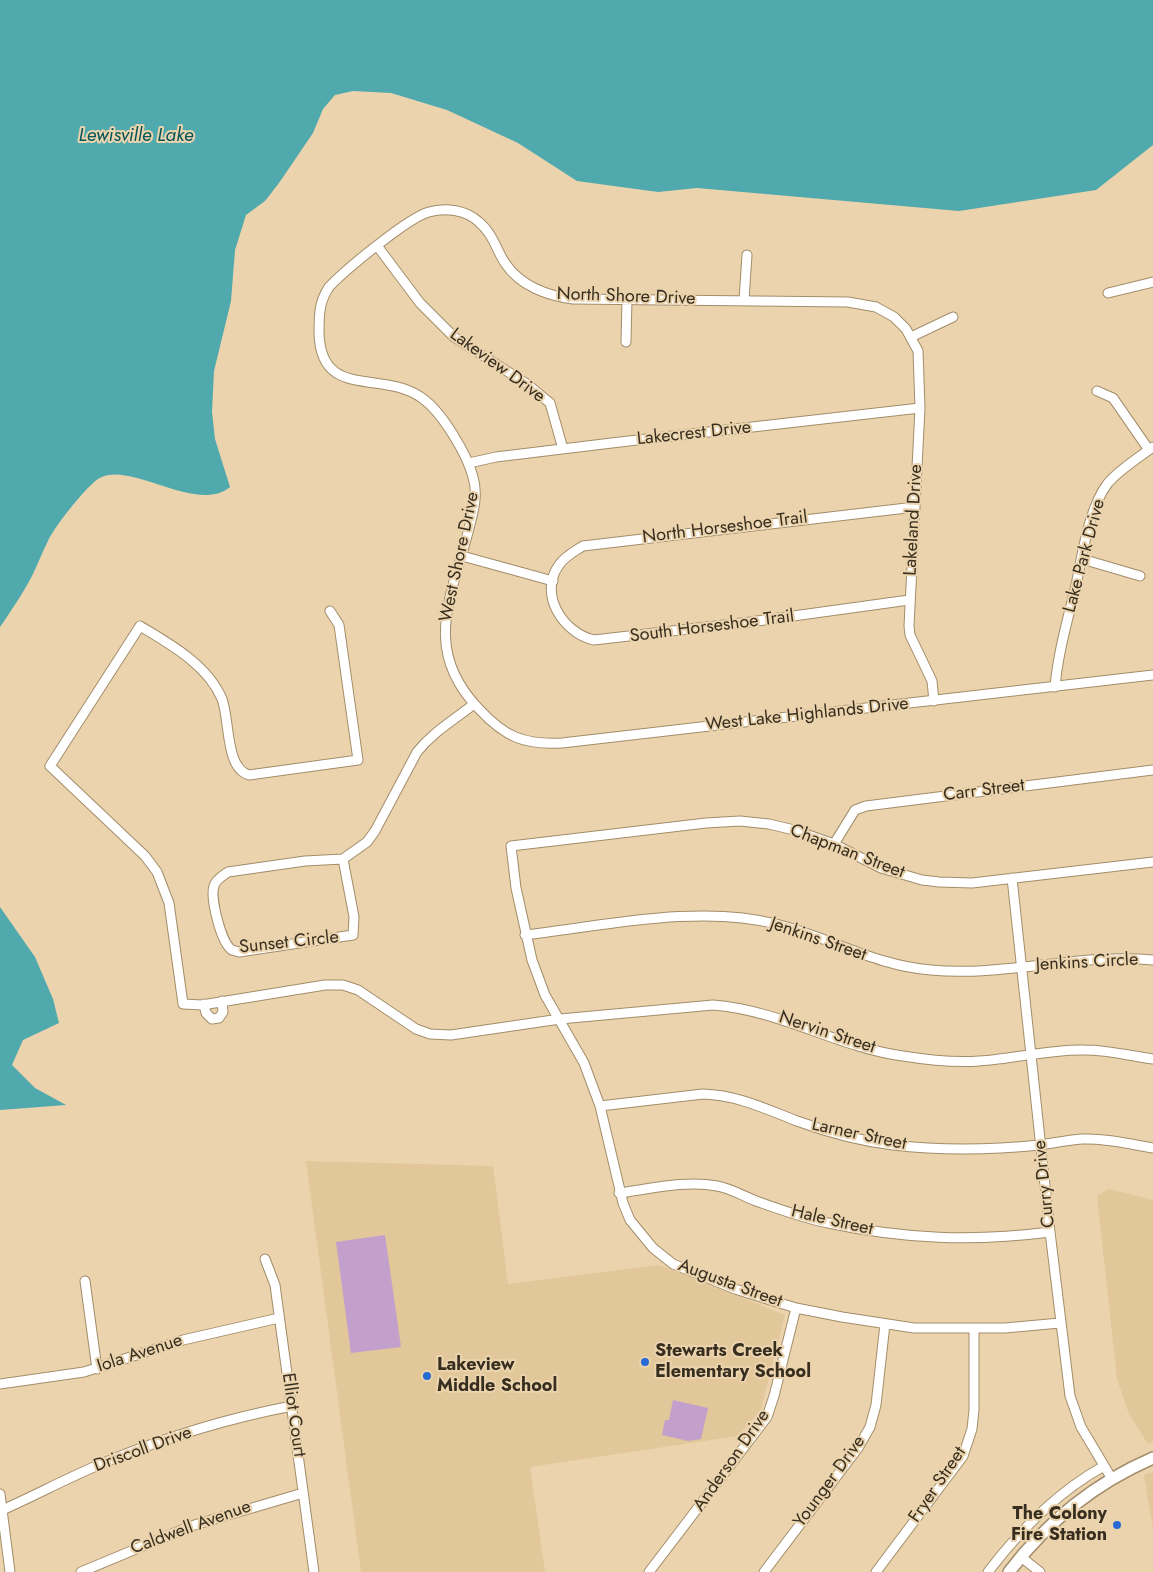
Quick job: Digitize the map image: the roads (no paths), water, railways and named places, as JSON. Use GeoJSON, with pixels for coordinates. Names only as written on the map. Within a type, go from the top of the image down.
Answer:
{"type":"FeatureCollection","features":[{"type":"Feature","properties":{"kind":"main road"},"geometry":{"type":"LineString","coordinates":[[1009,1572],[1064,1512],[1112,1479],[1153,1458]]}},
{"type":"Feature","properties":{"kind":"street","name":"North Shore Drive"},"geometry":{"type":"LineString","coordinates":[[378,246],[408,222],[428,212],[446,210],[459,212],[479,221],[497,244],[508,266],[524,281],[549,295],[574,299],[626,298],[848,302],[876,307],[894,317],[911,337]]}},
{"type":"Feature","properties":{"kind":"street","name":"Lakeview Drive"},"geometry":{"type":"LineString","coordinates":[[378,246],[420,303],[454,337],[527,384],[550,403],[563,449]]}},
{"type":"Feature","properties":{"kind":"street","name":"West Shore Drive"},"geometry":{"type":"LineString","coordinates":[[378,246],[335,280],[321,299],[319,338],[324,361],[334,374],[395,386],[421,397],[454,438],[469,462],[477,494],[447,610],[445,648],[448,662],[474,704]]}},
{"type":"Feature","properties":{"kind":"street"},"geometry":{"type":"LineString","coordinates":[[744,300],[747,255]]}},
{"type":"Feature","properties":{"kind":"street"},"geometry":{"type":"LineString","coordinates":[[1108,293],[1153,282]]}},
{"type":"Feature","properties":{"kind":"street"},"geometry":{"type":"LineString","coordinates":[[626,298],[626,342]]}},
{"type":"Feature","properties":{"kind":"street"},"geometry":{"type":"LineString","coordinates":[[911,337],[953,317]]}},
{"type":"Feature","properties":{"kind":"street","name":"Lakeland Drive"},"geometry":{"type":"LineString","coordinates":[[911,337],[918,351],[920,408],[909,600],[910,634],[932,681],[934,700]]}},
{"type":"Feature","properties":{"kind":"street"},"geometry":{"type":"LineString","coordinates":[[1097,391],[1113,398],[1151,449]]}},
{"type":"Feature","properties":{"kind":"street","name":"Lakecrest Drive"},"geometry":{"type":"LineString","coordinates":[[469,462],[563,449],[920,408]]}},
{"type":"Feature","properties":{"kind":"street","name":"Lake Park Drive"},"geometry":{"type":"LineString","coordinates":[[1055,687],[1057,665],[1082,558],[1102,492],[1118,474],[1151,449]]}},
{"type":"Feature","properties":{"kind":"street","name":"North Horseshoe Trail"},"geometry":{"type":"LineString","coordinates":[[553,581],[559,565],[571,553],[584,546],[915,507]]}},
{"type":"Feature","properties":{"kind":"street"},"geometry":{"type":"LineString","coordinates":[[462,556],[553,581]]}},
{"type":"Feature","properties":{"kind":"street"},"geometry":{"type":"LineString","coordinates":[[1082,558],[1140,576]]}},
{"type":"Feature","properties":{"kind":"street","name":"South Horseshoe Trail"},"geometry":{"type":"LineString","coordinates":[[553,581],[553,595],[559,617],[571,630],[594,640],[741,623],[909,600]]}},
{"type":"Feature","properties":{"kind":"street"},"geometry":{"type":"LineString","coordinates":[[222,1002],[223,1012],[218,1018],[212,1019],[206,1013],[204,1004],[183,1004],[169,903],[157,872],[145,856],[50,766],[140,626],[195,662],[208,676],[223,705],[233,761],[243,774],[248,775],[358,760],[339,625],[330,611]]}},
{"type":"Feature","properties":{"kind":"street","name":"West Lake Highlands Drive"},"geometry":{"type":"LineString","coordinates":[[474,704],[502,732],[514,738],[542,744],[1153,675]]}},
{"type":"Feature","properties":{"kind":"street"},"geometry":{"type":"LineString","coordinates":[[343,859],[366,842],[375,831],[413,758],[424,742],[474,704]]}},
{"type":"Feature","properties":{"kind":"street","name":"Carr Street"},"geometry":{"type":"LineString","coordinates":[[834,844],[855,810],[866,806],[1153,770]]}},
{"type":"Feature","properties":{"kind":"street","name":"Chapman Street"},"geometry":{"type":"LineString","coordinates":[[511,846],[706,823],[740,821],[777,826],[834,844],[881,868],[922,880],[972,883],[1153,862]]}},
{"type":"Feature","properties":{"kind":"street","name":"Augusta Street"},"geometry":{"type":"LineString","coordinates":[[511,846],[525,934],[545,995],[584,1063],[600,1106],[619,1193],[630,1220],[653,1248],[673,1264],[735,1289],[796,1308],[914,1328],[974,1329],[1029,1327],[1060,1323]]}},
{"type":"Feature","properties":{"kind":"street","name":"Sunset Circle"},"geometry":{"type":"LineString","coordinates":[[343,859],[354,917],[353,935],[239,952],[232,950],[226,944],[220,930],[214,895],[214,886],[219,878],[228,872],[305,861],[343,859]]}},
{"type":"Feature","properties":{"kind":"street","name":"Curry Drive"},"geometry":{"type":"LineString","coordinates":[[1012,878],[1060,1323],[1070,1396],[1081,1427],[1112,1479]]}},
{"type":"Feature","properties":{"kind":"street","name":"Jenkins Street"},"geometry":{"type":"LineString","coordinates":[[525,934],[687,916],[726,916],[775,923],[877,960],[909,968],[977,972],[1022,967]]}},
{"type":"Feature","properties":{"kind":"street","name":"Jenkins Circle"},"geometry":{"type":"LineString","coordinates":[[1022,967],[1115,957],[1153,960]]}},
{"type":"Feature","properties":{"kind":"street","name":"Nervin Street"},"geometry":{"type":"LineString","coordinates":[[204,1004],[325,985],[343,985],[358,990],[416,1029],[430,1034],[451,1035],[560,1019],[713,1004],[735,1006],[771,1015],[853,1046],[902,1056],[957,1062],[1083,1050],[1153,1059]]}},
{"type":"Feature","properties":{"kind":"street","name":"Larner Street"},"geometry":{"type":"LineString","coordinates":[[600,1106],[703,1094],[718,1094],[745,1100],[798,1121],[847,1136],[891,1145],[951,1150],[1040,1144],[1081,1139],[1110,1140],[1153,1148]]}},
{"type":"Feature","properties":{"kind":"street","name":"Hale Street"},"geometry":{"type":"LineString","coordinates":[[619,1193],[704,1184],[720,1186],[802,1216],[850,1227],[904,1236],[944,1239],[986,1238],[1050,1232]]}},
{"type":"Feature","properties":{"kind":"street","name":"Elliot Court"},"geometry":{"type":"LineString","coordinates":[[265,1259],[275,1285],[314,1572]]}},
{"type":"Feature","properties":{"kind":"street"},"geometry":{"type":"LineString","coordinates":[[86,1281],[97,1369]]}},
{"type":"Feature","properties":{"kind":"street","name":"Anderson Drive"},"geometry":{"type":"LineString","coordinates":[[650,1572],[767,1417],[796,1308]]}},
{"type":"Feature","properties":{"kind":"street","name":"Iola Avenue"},"geometry":{"type":"LineString","coordinates":[[0,1384],[97,1369],[183,1340],[279,1318]]}},
{"type":"Feature","properties":{"kind":"street","name":"Younger Drive"},"geometry":{"type":"LineString","coordinates":[[764,1572],[858,1448],[870,1427],[876,1405],[885,1324]]}},
{"type":"Feature","properties":{"kind":"street","name":"Fryer Street"},"geometry":{"type":"LineString","coordinates":[[876,1572],[963,1456],[972,1429],[974,1410],[974,1329]]}},
{"type":"Feature","properties":{"kind":"street","name":"Driscoll Drive"},"geometry":{"type":"LineString","coordinates":[[1,1510],[107,1461],[158,1442],[227,1420],[292,1406]]}},
{"type":"Feature","properties":{"kind":"street"},"geometry":{"type":"LineString","coordinates":[[988,1572],[1039,1514],[1083,1478],[1104,1466]]}},
{"type":"Feature","properties":{"kind":"street","name":"Caldwell Avenue"},"geometry":{"type":"LineString","coordinates":[[81,1572],[191,1526],[304,1493]]}},
{"type":"Feature","properties":{"kind":"street"},"geometry":{"type":"LineString","coordinates":[[0,1494],[10,1572]]}},
{"type":"Feature","properties":{"kind":"street"},"geometry":{"type":"LineString","coordinates":[[1021,1557],[1040,1572]]}},
{"type":"Feature","properties":{"kind":"water","name":"Lewisville Lake"},"geometry":{"type":"Polygon","coordinates":[[[0,0],[1153,0],[1153,145],[1096,190],[959,211],[697,188],[658,192],[577,181],[518,143],[447,110],[391,93],[353,91],[335,95],[323,109],[313,133],[279,183],[265,201],[246,215],[235,250],[231,301],[214,371],[212,412],[215,439],[230,487],[216,494],[199,495],[181,492],[127,476],[111,475],[98,479],[78,498],[51,535],[34,572],[0,627],[0,0]]]}},
{"type":"Feature","properties":{"kind":"water"},"geometry":{"type":"Polygon","coordinates":[[[0,907],[35,957],[53,999],[59,1023],[23,1040],[12,1065],[35,1088],[66,1105],[0,1110],[0,907]]]}},
{"type":"Feature","properties":{"kind":"place","name":"Stewarts Creek Elementary School"},"geometry":{"type":"Point","coordinates":[645,1362]}},
{"type":"Feature","properties":{"kind":"place","name":"Lakeview Middle School"},"geometry":{"type":"Point","coordinates":[427,1376]}},
{"type":"Feature","properties":{"kind":"place","name":"The Colony Fire Station"},"geometry":{"type":"Point","coordinates":[1117,1525]}}]}
